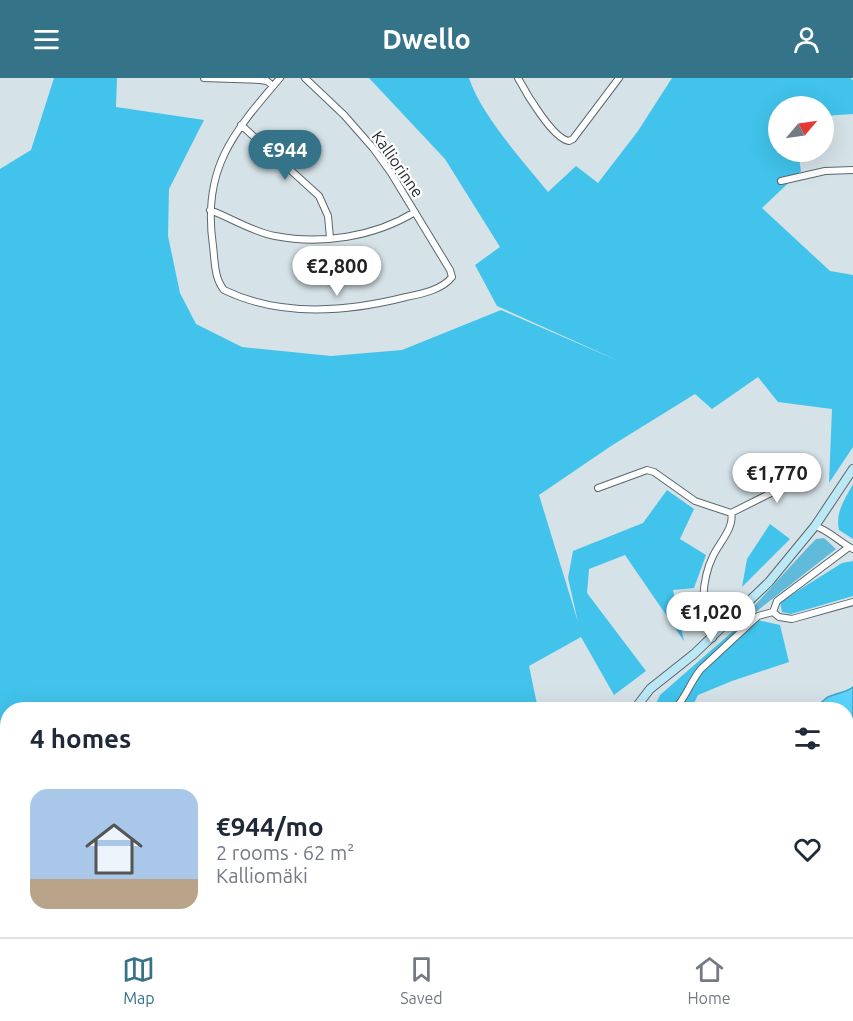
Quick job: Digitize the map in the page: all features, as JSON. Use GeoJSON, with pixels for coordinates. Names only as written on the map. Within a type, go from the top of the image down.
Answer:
{"type":"FeatureCollection","features":[{"type":"Feature","properties":{"kind":"main road"},"geometry":{"type":"LineString","coordinates":[[640,702],[650,689],[713,638],[769,582],[815,526],[853,469]]}},
{"type":"Feature","properties":{"kind":"street"},"geometry":{"type":"LineString","coordinates":[[204,78],[260,80],[267,81],[273,86]]}},
{"type":"Feature","properties":{"kind":"street"},"geometry":{"type":"LineString","coordinates":[[280,78],[241,125],[220,162],[211,196],[210,210],[273,236],[314,240],[369,231],[396,222],[414,212]]}},
{"type":"Feature","properties":{"kind":"street","name":"Kalliorinne"},"geometry":{"type":"LineString","coordinates":[[210,210],[217,278],[220,285],[230,293],[254,301],[288,308],[360,307],[419,294],[440,286],[452,277],[450,270],[373,148],[344,115],[305,78]]}},
{"type":"Feature","properties":{"kind":"street"},"geometry":{"type":"LineString","coordinates":[[518,78],[547,122],[561,138],[569,141],[573,139],[619,78]]}},
{"type":"Feature","properties":{"kind":"street"},"geometry":{"type":"LineString","coordinates":[[241,125],[319,196],[328,216],[330,238]]}},
{"type":"Feature","properties":{"kind":"street"},"geometry":{"type":"LineString","coordinates":[[782,181],[825,171],[853,170]]}},
{"type":"Feature","properties":{"kind":"street"},"geometry":{"type":"LineString","coordinates":[[598,488],[647,470],[654,472],[695,501],[731,513],[783,487],[781,472]]}},
{"type":"Feature","properties":{"kind":"street"},"geometry":{"type":"LineString","coordinates":[[713,638],[707,631],[703,616],[708,567],[730,526],[733,518],[731,513]]}},
{"type":"Feature","properties":{"kind":"street"},"geometry":{"type":"LineString","coordinates":[[773,612],[777,601],[851,548],[839,542],[828,531],[815,526]]}},
{"type":"Feature","properties":{"kind":"street"},"geometry":{"type":"LineString","coordinates":[[773,612],[779,617],[792,620],[853,602]]}},
{"type":"Feature","properties":{"kind":"street"},"geometry":{"type":"LineString","coordinates":[[680,702],[701,669],[758,616],[773,612]]}},
{"type":"Feature","properties":{"kind":"shaded area"},"geometry":{"type":"Polygon","coordinates":[[[54,78],[117,78],[116,107],[204,120],[169,189],[168,236],[180,293],[196,324],[242,347],[331,356],[402,350],[501,310],[621,362],[497,306],[475,265],[500,247],[445,159],[369,78],[469,78],[493,122],[548,192],[576,166],[598,183],[638,131],[672,78],[850,78],[853,80],[853,114],[834,115],[834,96],[768,96],[768,162],[800,162],[801,171],[762,208],[830,271],[853,275],[853,447],[829,483],[832,409],[778,402],[758,377],[712,409],[695,394],[611,446],[539,495],[578,622],[568,578],[573,551],[643,523],[667,490],[694,509],[680,539],[706,555],[694,588],[673,590],[684,641],[625,555],[589,569],[587,593],[646,671],[614,695],[581,637],[529,666],[537,702],[0,702],[0,169],[31,150],[54,78]]]}},
{"type":"Feature","properties":{"kind":"shaded area"},"geometry":{"type":"Polygon","coordinates":[[[853,484],[853,539],[839,530],[838,517],[853,484]]]}},
{"type":"Feature","properties":{"kind":"shaded area"},"geometry":{"type":"Polygon","coordinates":[[[770,524],[790,539],[742,587],[747,559],[770,524]]]}},
{"type":"Feature","properties":{"kind":"shaded area"},"geometry":{"type":"Polygon","coordinates":[[[824,538],[836,549],[748,618],[746,615],[809,546],[816,539],[824,538]]]}},
{"type":"Feature","properties":{"kind":"shaded area"},"geometry":{"type":"Polygon","coordinates":[[[853,561],[853,596],[791,614],[782,612],[780,602],[842,563],[853,561]]]}},
{"type":"Feature","properties":{"kind":"shaded area"},"geometry":{"type":"Polygon","coordinates":[[[748,618],[780,625],[789,662],[698,695],[694,702],[657,702],[660,695],[748,618]]]}},
{"type":"Feature","properties":{"kind":"shaded area"},"geometry":{"type":"Polygon","coordinates":[[[853,687],[853,702],[822,702],[828,697],[853,687]]]}}]}
